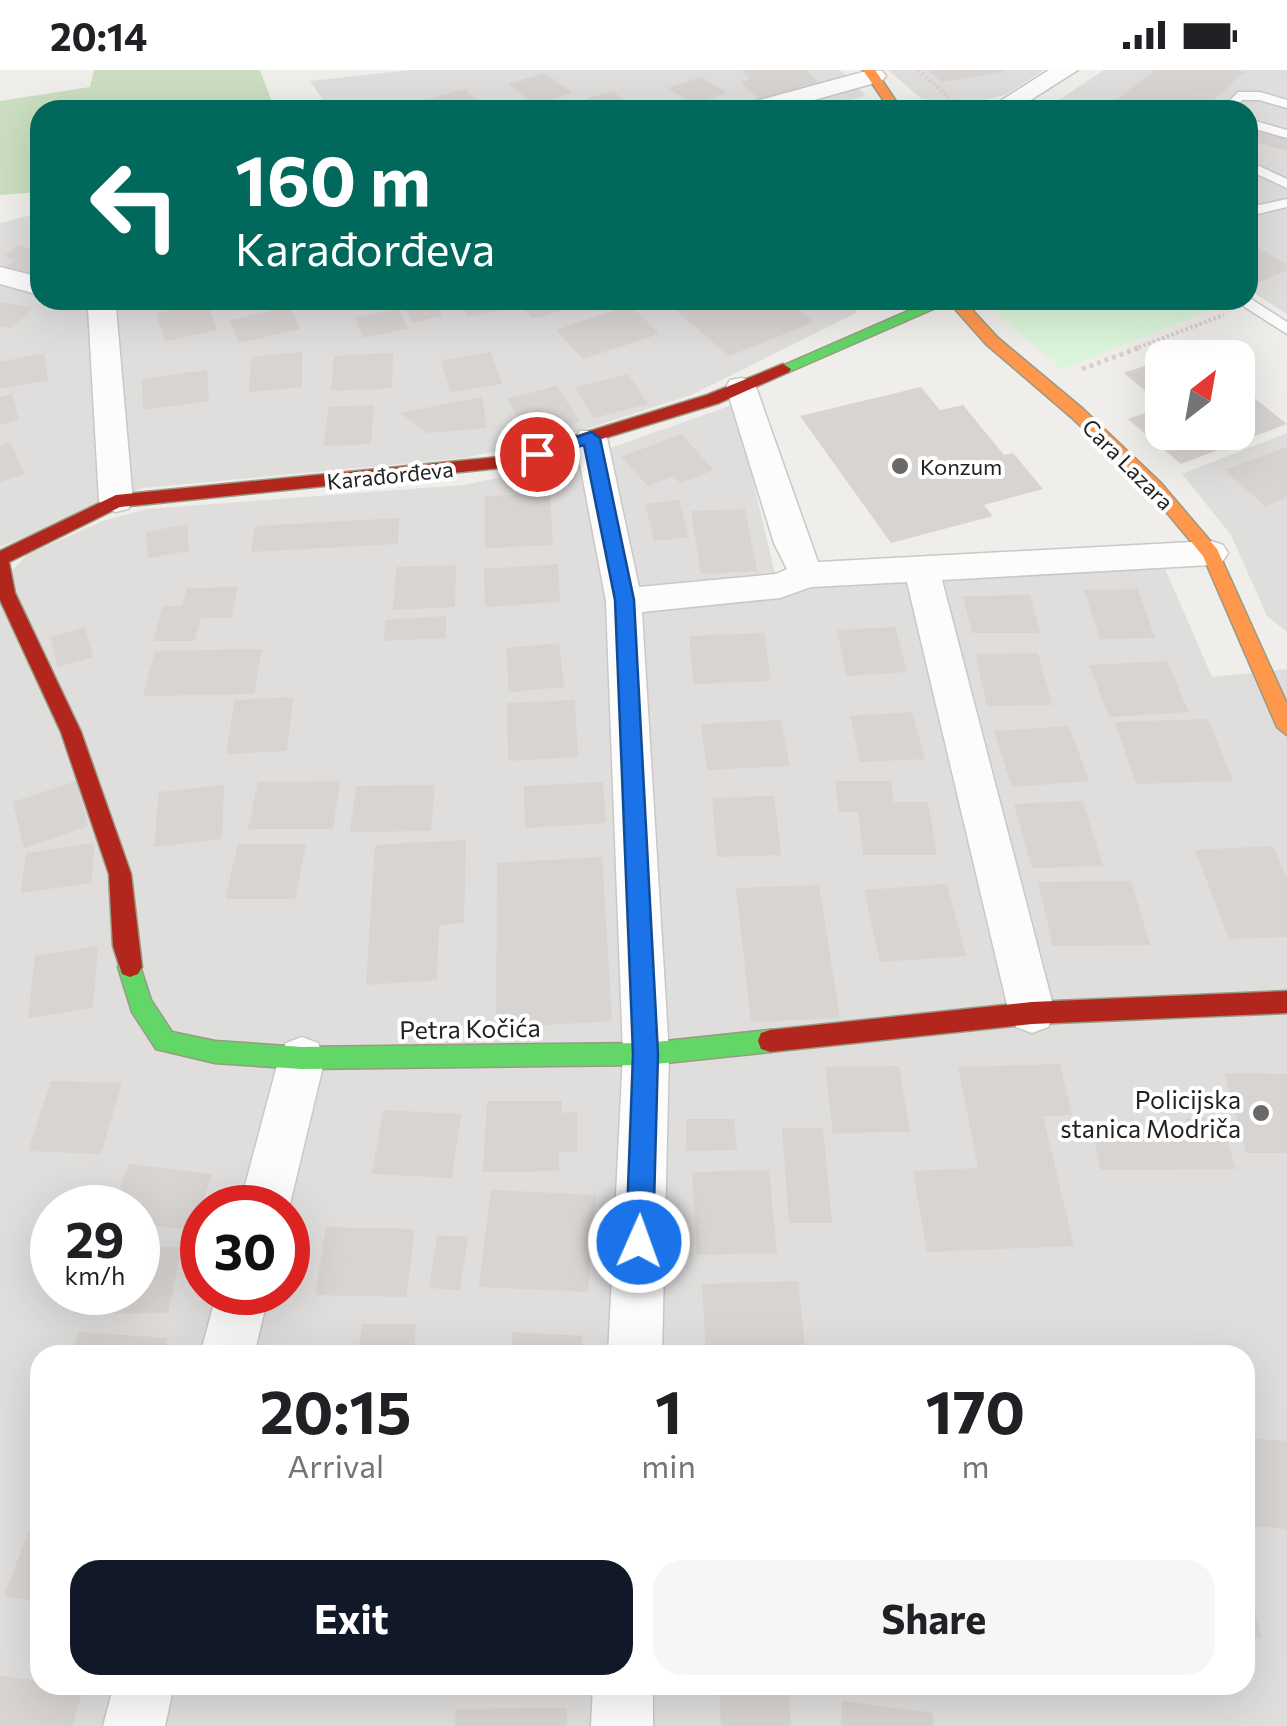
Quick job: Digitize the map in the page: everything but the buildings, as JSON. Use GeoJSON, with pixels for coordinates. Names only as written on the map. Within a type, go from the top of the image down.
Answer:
{"type":"FeatureCollection","features":[{"type":"Feature","properties":{"kind":"street"},"geometry":{"type":"LineString","coordinates":[[1015,100],[1066,70]]}},
{"type":"Feature","properties":{"kind":"street"},"geometry":{"type":"LineString","coordinates":[[784,100],[872,73],[890,100]]}},
{"type":"Feature","properties":{"kind":"street"},"geometry":{"type":"LineString","coordinates":[[0,275],[30,283]]}},
{"type":"Feature","properties":{"kind":"street"},"geometry":{"type":"LineString","coordinates":[[103,310],[116,501]]}},
{"type":"Feature","properties":{"kind":"street","name":"Karađorđeva"},"geometry":{"type":"LineString","coordinates":[[0,561],[116,501],[493,464],[591,438],[740,387],[922,310]]}},
{"type":"Feature","properties":{"kind":"street","name":"Cara Lazara"},"geometry":{"type":"LineString","coordinates":[[964,310],[992,342],[1154,486],[1211,553],[1287,727]]}},
{"type":"Feature","properties":{"kind":"street"},"geometry":{"type":"LineString","coordinates":[[740,387],[791,542],[807,574]]}},
{"type":"Feature","properties":{"kind":"street"},"geometry":{"type":"LineString","coordinates":[[591,438],[624,600],[646,1054],[635,1345]]}},
{"type":"Feature","properties":{"kind":"street"},"geometry":{"type":"LineString","coordinates":[[624,600],[780,586],[807,574],[1211,553]]}},
{"type":"Feature","properties":{"kind":"street","name":"Petra Kočića"},"geometry":{"type":"LineString","coordinates":[[0,561],[6,593],[71,732],[120,874],[125,946],[140,1004],[165,1041],[215,1052],[302,1058],[646,1054],[1032,1013],[1287,1002]]}},
{"type":"Feature","properties":{"kind":"street"},"geometry":{"type":"LineString","coordinates":[[921,568],[1032,1013]]}},
{"type":"Feature","properties":{"kind":"street"},"geometry":{"type":"LineString","coordinates":[[1258,660],[1287,656]]}},
{"type":"Feature","properties":{"kind":"street"},"geometry":{"type":"LineString","coordinates":[[270,1185],[302,1058]]}},
{"type":"Feature","properties":{"kind":"street"},"geometry":{"type":"LineString","coordinates":[[230,1345],[237,1315]]}},
{"type":"Feature","properties":{"kind":"street"},"geometry":{"type":"LineString","coordinates":[[134,1726],[142,1695]]}},
{"type":"Feature","properties":{"kind":"street"},"geometry":{"type":"LineString","coordinates":[[622,1726],[623,1695]]}},
{"type":"Feature","properties":{"kind":"lane"},"geometry":{"type":"LineString","coordinates":[[1235,100],[1247,95],[1287,104]]}},
{"type":"Feature","properties":{"kind":"lane"},"geometry":{"type":"LineString","coordinates":[[1258,126],[1287,134]]}},
{"type":"Feature","properties":{"kind":"lane"},"geometry":{"type":"LineString","coordinates":[[1258,170],[1287,184]]}},
{"type":"Feature","properties":{"kind":"lane"},"geometry":{"type":"LineString","coordinates":[[1258,210],[1287,203]]}},
{"type":"Feature","properties":{"kind":"lane"},"geometry":{"type":"LineString","coordinates":[[1258,310],[1287,329]]}},
{"type":"Feature","properties":{"kind":"path"},"geometry":{"type":"LineString","coordinates":[[918,70],[952,100]]}},
{"type":"Feature","properties":{"kind":"path"},"geometry":{"type":"LineString","coordinates":[[1044,385],[1230,310]]}},
{"type":"Feature","properties":{"kind":"shaded area"},"geometry":{"type":"Polygon","coordinates":[[[410,70],[840,70],[866,96],[850,100],[323,100],[310,81],[410,70]]]}},
{"type":"Feature","properties":{"kind":"shaded area"},"geometry":{"type":"Polygon","coordinates":[[[888,70],[1044,70],[1005,95],[984,100],[922,99],[888,70]]]}},
{"type":"Feature","properties":{"kind":"shaded area"},"geometry":{"type":"Polygon","coordinates":[[[1104,70],[1287,70],[1287,314],[1258,295],[1258,100],[1059,100],[1104,70]]]}},
{"type":"Feature","properties":{"kind":"shaded area"},"geometry":{"type":"Polygon","coordinates":[[[1279,82],[1287,85],[1287,132],[1258,124],[1255,100],[1279,82]]]}},
{"type":"Feature","properties":{"kind":"shaded area"},"geometry":{"type":"Polygon","coordinates":[[[30,216],[30,310],[858,312],[691,395],[559,438],[464,458],[143,488],[0,547],[0,223],[30,216]]]}},
{"type":"Feature","properties":{"kind":"shaded area"},"geometry":{"type":"Polygon","coordinates":[[[735,404],[776,578],[1163,564],[1212,677],[1287,669],[1287,1726],[0,1726],[0,583],[28,554],[103,521],[147,509],[463,485],[568,463],[735,404]]]}},
{"type":"Feature","properties":{"kind":"shaded area"},"geometry":{"type":"Polygon","coordinates":[[[1287,433],[1287,632],[1267,616],[1231,535],[1182,474],[1243,450],[1255,450],[1255,445],[1287,433]]]}},
{"type":"Feature","properties":{"kind":"green space"},"geometry":{"type":"Polygon","coordinates":[[[94,70],[260,70],[271,100],[30,100],[30,193],[0,195],[0,101],[90,87],[94,70]]]}},
{"type":"Feature","properties":{"kind":"green space"},"geometry":{"type":"Polygon","coordinates":[[[997,310],[1210,310],[1062,369],[997,310]]]}},
{"type":"Feature","properties":{"kind":"traffic: fast"},"geometry":{"type":"LineString","coordinates":[[783,369],[922,310]]}},
{"type":"Feature","properties":{"kind":"traffic: fast"},"geometry":{"type":"LineString","coordinates":[[130,967],[140,1004],[165,1041],[215,1052],[302,1058],[646,1054],[770,1041]]}},
{"type":"Feature","properties":{"kind":"traffic: slow"},"geometry":{"type":"LineString","coordinates":[[869,70],[889,100]]}},
{"type":"Feature","properties":{"kind":"traffic: slow"},"geometry":{"type":"LineString","coordinates":[[964,310],[992,341],[1077,413],[1154,486],[1211,553],[1287,727]]}},
{"type":"Feature","properties":{"kind":"traffic: jam"},"geometry":{"type":"LineString","coordinates":[[0,559],[116,501],[510,461],[713,399],[783,369]]}},
{"type":"Feature","properties":{"kind":"traffic: jam"},"geometry":{"type":"LineString","coordinates":[[0,562],[6,593],[71,732],[120,874],[130,967]]}},
{"type":"Feature","properties":{"kind":"traffic: jam"},"geometry":{"type":"LineString","coordinates":[[770,1041],[1032,1013],[1287,1002]]}},
{"type":"Feature","properties":{"kind":"place","name":"Konzum"},"geometry":{"type":"Point","coordinates":[900,466]}},
{"type":"Feature","properties":{"kind":"place","name":"Policijska stanica Modriča"},"geometry":{"type":"Point","coordinates":[1261,1113]}},
{"type":"Feature","properties":{"kind":"route"},"geometry":{"type":"LineString","coordinates":[[537,454],[591,438],[624,600],[646,1054],[639,1242]]}}]}
